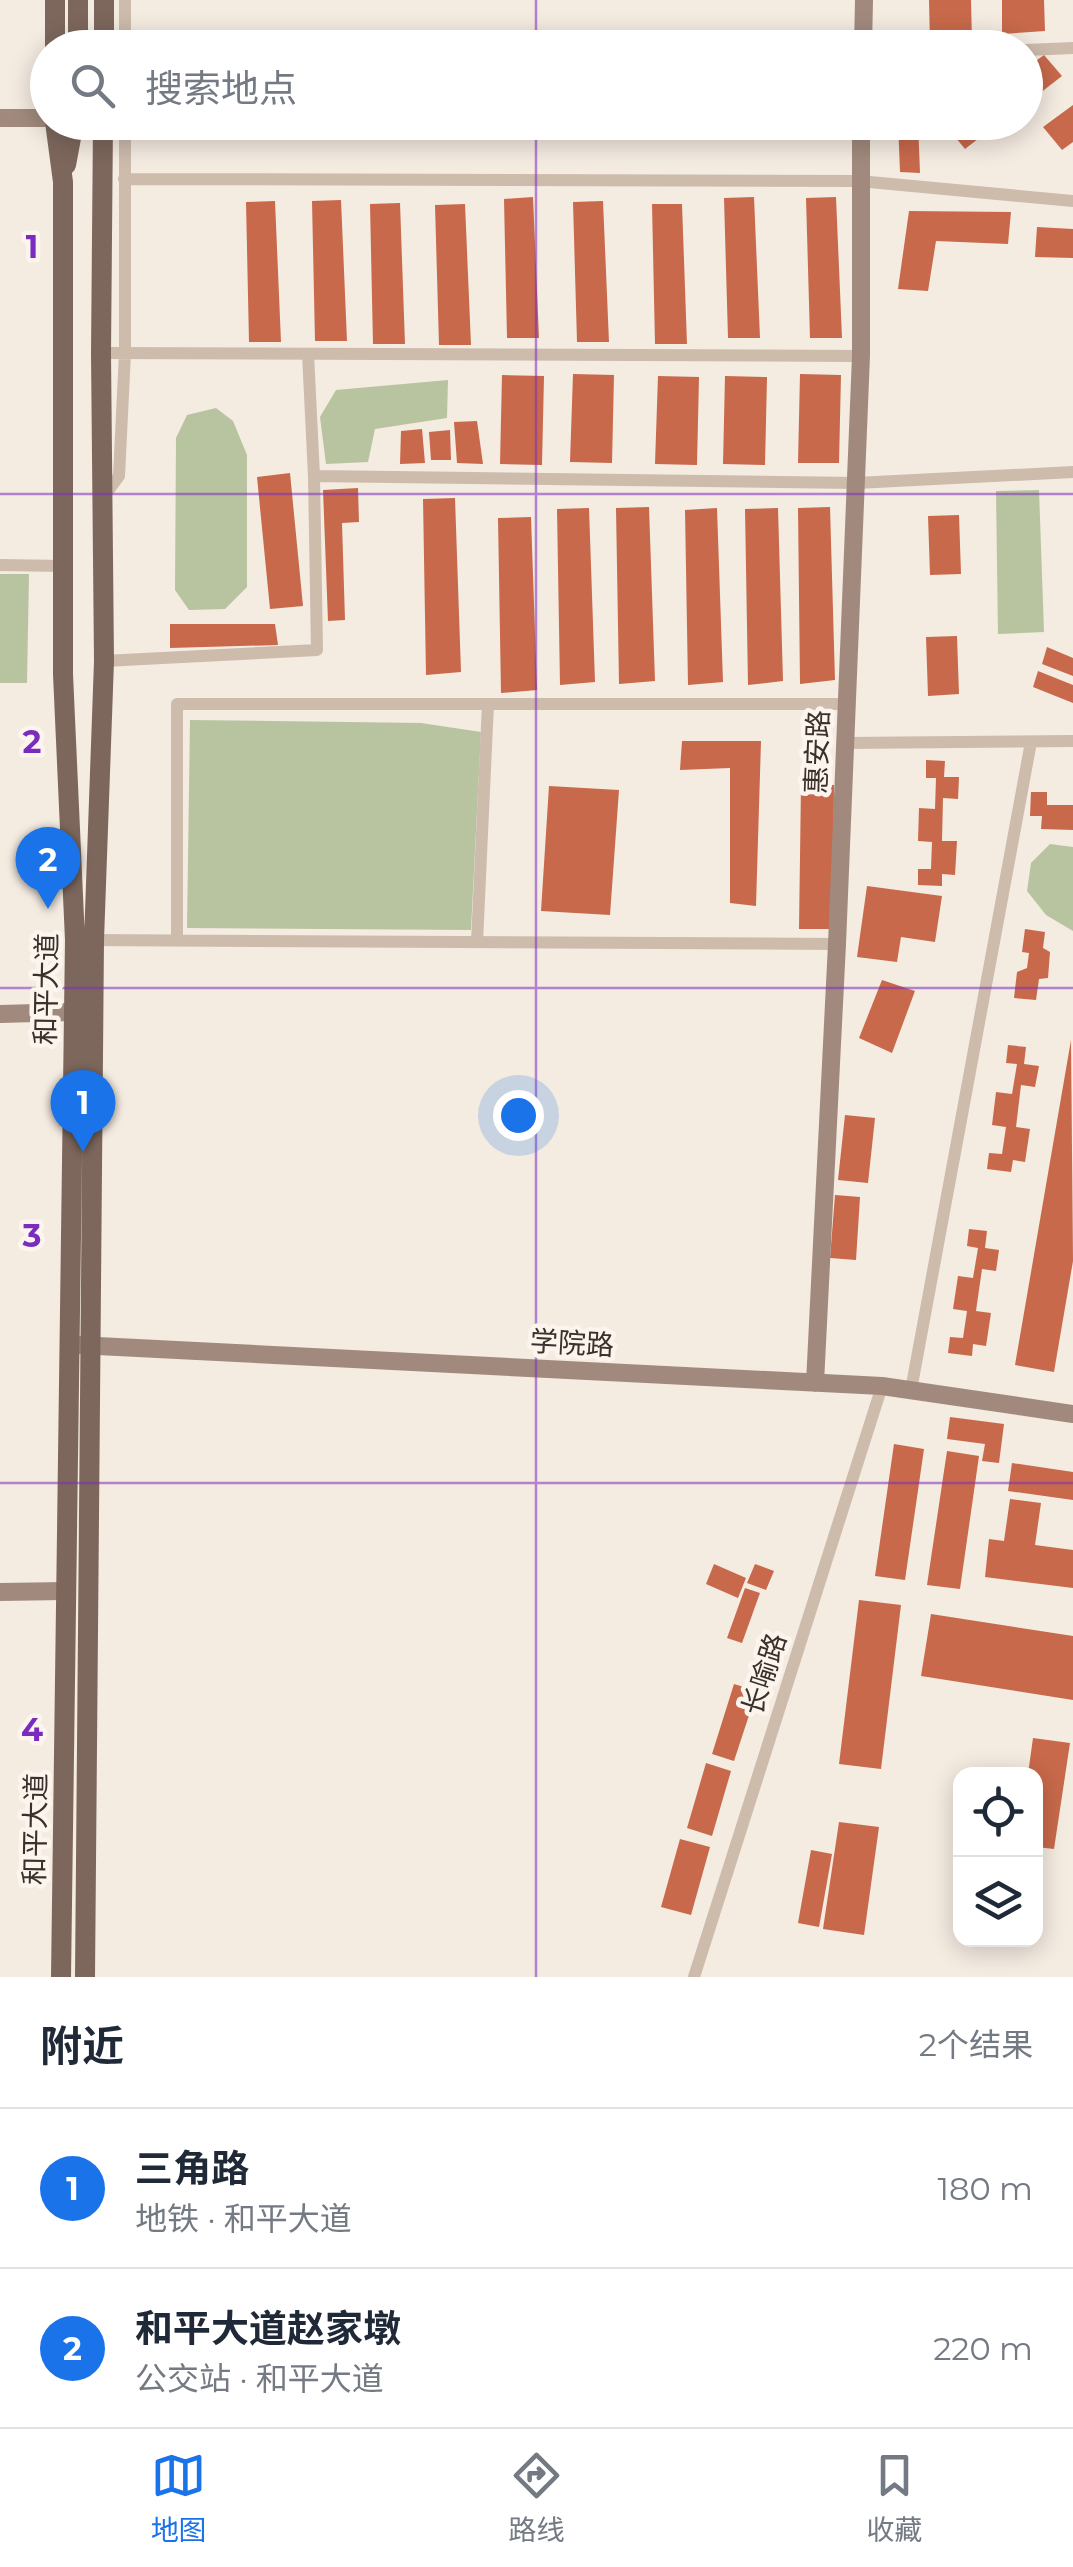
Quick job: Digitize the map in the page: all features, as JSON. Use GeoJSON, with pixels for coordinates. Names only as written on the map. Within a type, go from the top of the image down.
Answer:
{"type":"FeatureCollection","features":[{"type":"Feature","properties":{"kind":"main road"},"geometry":{"type":"LineString","coordinates":[[55,0],[55,30]]}},
{"type":"Feature","properties":{"kind":"main road"},"geometry":{"type":"LineString","coordinates":[[78,0],[78,30]]}},
{"type":"Feature","properties":{"kind":"main road"},"geometry":{"type":"LineString","coordinates":[[104,0],[104,30]]}},
{"type":"Feature","properties":{"kind":"main road","name":"和平大道"},"geometry":{"type":"LineString","coordinates":[[57,140],[63,182],[63,674],[85,940],[91,1346],[85,1977]]}},
{"type":"Feature","properties":{"kind":"main road"},"geometry":{"type":"LineString","coordinates":[[63,182],[71,140]]}},
{"type":"Feature","properties":{"kind":"main road","name":"和平大道"},"geometry":{"type":"LineString","coordinates":[[61,1977],[73,1012],[85,940],[104,661],[103,140]]}},
{"type":"Feature","properties":{"kind":"street"},"geometry":{"type":"LineString","coordinates":[[125,0],[125,30]]}},
{"type":"Feature","properties":{"kind":"street"},"geometry":{"type":"LineString","coordinates":[[864,0],[864,30]]}},
{"type":"Feature","properties":{"kind":"street"},"geometry":{"type":"LineString","coordinates":[[1043,49],[1073,48]]}},
{"type":"Feature","properties":{"kind":"street"},"geometry":{"type":"LineString","coordinates":[[0,118],[30,118]]}},
{"type":"Feature","properties":{"kind":"street"},"geometry":{"type":"LineString","coordinates":[[102,498],[119,476],[125,354],[125,140]]}},
{"type":"Feature","properties":{"kind":"street","name":"惠安路"},"geometry":{"type":"LineString","coordinates":[[815,1383],[861,356],[861,140]]}},
{"type":"Feature","properties":{"kind":"street"},"geometry":{"type":"LineString","coordinates":[[124,179],[860,181],[1073,201]]}},
{"type":"Feature","properties":{"kind":"street"},"geometry":{"type":"LineString","coordinates":[[101,353],[861,356]]}},
{"type":"Feature","properties":{"kind":"street"},"geometry":{"type":"LineString","coordinates":[[104,661],[317,650],[308,354]]}},
{"type":"Feature","properties":{"kind":"street"},"geometry":{"type":"LineString","coordinates":[[314,476],[856,483],[1073,472]]}},
{"type":"Feature","properties":{"kind":"street"},"geometry":{"type":"LineString","coordinates":[[0,565],[64,566]]}},
{"type":"Feature","properties":{"kind":"street"},"geometry":{"type":"LineString","coordinates":[[176,941],[177,704],[847,704]]}},
{"type":"Feature","properties":{"kind":"street"},"geometry":{"type":"LineString","coordinates":[[477,942],[488,704]]}},
{"type":"Feature","properties":{"kind":"street"},"geometry":{"type":"LineString","coordinates":[[911,1390],[1031,742]]}},
{"type":"Feature","properties":{"kind":"street"},"geometry":{"type":"LineString","coordinates":[[845,743],[1073,742]]}},
{"type":"Feature","properties":{"kind":"street"},"geometry":{"type":"LineString","coordinates":[[85,940],[837,944]]}},
{"type":"Feature","properties":{"kind":"street"},"geometry":{"type":"LineString","coordinates":[[0,1014],[73,1012]]}},
{"type":"Feature","properties":{"kind":"street","name":"学院路"},"geometry":{"type":"LineString","coordinates":[[67,1344],[882,1386],[1073,1414]]}},
{"type":"Feature","properties":{"kind":"street","name":"长喻路"},"geometry":{"type":"LineString","coordinates":[[694,1977],[882,1386]]}},
{"type":"Feature","properties":{"kind":"street"},"geometry":{"type":"LineString","coordinates":[[0,1592],[65,1591]]}},
{"type":"Feature","properties":{"kind":"green space"},"geometry":{"type":"Polygon","coordinates":[[[448,380],[447,418],[375,429],[368,462],[326,464],[320,417],[336,390],[448,380]]]}},
{"type":"Feature","properties":{"kind":"green space"},"geometry":{"type":"Polygon","coordinates":[[[216,408],[233,421],[247,455],[247,587],[225,609],[189,610],[175,590],[176,438],[187,415],[216,408]]]}},
{"type":"Feature","properties":{"kind":"green space"},"geometry":{"type":"Polygon","coordinates":[[[1039,490],[1044,632],[998,634],[996,491],[1039,490]]]}},
{"type":"Feature","properties":{"kind":"green space"},"geometry":{"type":"Polygon","coordinates":[[[0,574],[29,574],[27,683],[0,683],[0,574]]]}},
{"type":"Feature","properties":{"kind":"green space"},"geometry":{"type":"Polygon","coordinates":[[[190,720],[421,723],[481,732],[471,930],[187,928],[190,720]]]}},
{"type":"Feature","properties":{"kind":"green space"},"geometry":{"type":"Polygon","coordinates":[[[1050,844],[1073,847],[1073,931],[1046,915],[1027,891],[1031,863],[1050,844]]]}},
{"type":"Feature","properties":{"kind":"building"},"geometry":{"type":"Polygon","coordinates":[[[929,0],[971,0],[972,30],[930,30],[929,0]]]}},
{"type":"Feature","properties":{"kind":"building"},"geometry":{"type":"Polygon","coordinates":[[[1002,0],[1044,0],[1045,31],[1002,30],[1002,0]]]}},
{"type":"Feature","properties":{"kind":"building"},"geometry":{"type":"Polygon","coordinates":[[[1043,56],[1062,76],[1043,91],[1043,56]]]}},
{"type":"Feature","properties":{"kind":"building"},"geometry":{"type":"Polygon","coordinates":[[[1073,105],[1073,142],[1062,150],[1043,127],[1073,105]]]}},
{"type":"Feature","properties":{"kind":"building"},"geometry":{"type":"Polygon","coordinates":[[[899,140],[919,140],[920,173],[900,172],[899,140]]]}},
{"type":"Feature","properties":{"kind":"building"},"geometry":{"type":"Polygon","coordinates":[[[958,140],[977,140],[965,149],[958,140]]]}},
{"type":"Feature","properties":{"kind":"building"},"geometry":{"type":"Polygon","coordinates":[[[533,197],[539,338],[507,338],[504,199],[533,197]]]}},
{"type":"Feature","properties":{"kind":"building"},"geometry":{"type":"Polygon","coordinates":[[[754,197],[760,338],[728,338],[724,198],[754,197]]]}},
{"type":"Feature","properties":{"kind":"building"},"geometry":{"type":"Polygon","coordinates":[[[836,197],[842,338],[810,338],[806,198],[836,197]]]}},
{"type":"Feature","properties":{"kind":"building"},"geometry":{"type":"Polygon","coordinates":[[[341,200],[347,341],[315,341],[312,201],[341,200]]]}},
{"type":"Feature","properties":{"kind":"building"},"geometry":{"type":"Polygon","coordinates":[[[275,201],[281,342],[249,342],[246,202],[275,201]]]}},
{"type":"Feature","properties":{"kind":"building"},"geometry":{"type":"Polygon","coordinates":[[[603,201],[609,342],[577,342],[573,202],[603,201]]]}},
{"type":"Feature","properties":{"kind":"building"},"geometry":{"type":"Polygon","coordinates":[[[400,203],[405,344],[373,344],[370,204],[400,203]]]}},
{"type":"Feature","properties":{"kind":"building"},"geometry":{"type":"Polygon","coordinates":[[[465,204],[471,345],[439,345],[435,205],[465,204]]]}},
{"type":"Feature","properties":{"kind":"building"},"geometry":{"type":"Polygon","coordinates":[[[652,204],[682,204],[687,344],[655,344],[652,204]]]}},
{"type":"Feature","properties":{"kind":"building"},"geometry":{"type":"Polygon","coordinates":[[[909,211],[1011,212],[1008,244],[936,241],[928,291],[898,289],[909,211]]]}},
{"type":"Feature","properties":{"kind":"building"},"geometry":{"type":"Polygon","coordinates":[[[1037,227],[1073,229],[1073,258],[1035,257],[1037,227]]]}},
{"type":"Feature","properties":{"kind":"building"},"geometry":{"type":"Polygon","coordinates":[[[573,374],[614,375],[612,463],[570,462],[573,374]]]}},
{"type":"Feature","properties":{"kind":"building"},"geometry":{"type":"Polygon","coordinates":[[[800,374],[841,375],[839,463],[798,463],[800,374]]]}},
{"type":"Feature","properties":{"kind":"building"},"geometry":{"type":"Polygon","coordinates":[[[502,375],[544,376],[542,465],[500,464],[502,375]]]}},
{"type":"Feature","properties":{"kind":"building"},"geometry":{"type":"Polygon","coordinates":[[[658,376],[699,377],[697,465],[655,464],[658,376]]]}},
{"type":"Feature","properties":{"kind":"building"},"geometry":{"type":"Polygon","coordinates":[[[725,376],[767,377],[765,465],[723,464],[725,376]]]}},
{"type":"Feature","properties":{"kind":"building"},"geometry":{"type":"Polygon","coordinates":[[[477,421],[483,464],[457,463],[454,422],[477,421]]]}},
{"type":"Feature","properties":{"kind":"building"},"geometry":{"type":"Polygon","coordinates":[[[422,429],[425,463],[400,464],[401,431],[422,429]]]}},
{"type":"Feature","properties":{"kind":"building"},"geometry":{"type":"Polygon","coordinates":[[[450,430],[451,460],[431,460],[429,432],[450,430]]]}},
{"type":"Feature","properties":{"kind":"building"},"geometry":{"type":"Polygon","coordinates":[[[290,473],[303,606],[270,609],[257,477],[290,473]]]}},
{"type":"Feature","properties":{"kind":"building"},"geometry":{"type":"Polygon","coordinates":[[[358,488],[359,522],[342,523],[345,620],[328,621],[323,490],[358,488]]]}},
{"type":"Feature","properties":{"kind":"building"},"geometry":{"type":"Polygon","coordinates":[[[455,498],[461,672],[426,675],[423,499],[455,498]]]}},
{"type":"Feature","properties":{"kind":"building"},"geometry":{"type":"Polygon","coordinates":[[[649,507],[655,681],[619,684],[616,508],[649,507]]]}},
{"type":"Feature","properties":{"kind":"building"},"geometry":{"type":"Polygon","coordinates":[[[830,507],[835,680],[800,684],[798,508],[830,507]]]}},
{"type":"Feature","properties":{"kind":"building"},"geometry":{"type":"Polygon","coordinates":[[[589,508],[595,682],[560,685],[557,509],[589,508]]]}},
{"type":"Feature","properties":{"kind":"building"},"geometry":{"type":"Polygon","coordinates":[[[717,508],[723,682],[688,685],[685,510],[717,508]]]}},
{"type":"Feature","properties":{"kind":"building"},"geometry":{"type":"Polygon","coordinates":[[[778,508],[783,681],[748,685],[745,509],[778,508]]]}},
{"type":"Feature","properties":{"kind":"building"},"geometry":{"type":"Polygon","coordinates":[[[959,515],[961,574],[930,575],[928,516],[959,515]]]}},
{"type":"Feature","properties":{"kind":"building"},"geometry":{"type":"Polygon","coordinates":[[[531,517],[537,690],[501,693],[498,518],[531,517]]]}},
{"type":"Feature","properties":{"kind":"building"},"geometry":{"type":"Polygon","coordinates":[[[170,624],[275,624],[278,645],[170,648],[170,624]]]}},
{"type":"Feature","properties":{"kind":"building"},"geometry":{"type":"Polygon","coordinates":[[[957,636],[959,694],[928,696],[926,637],[957,636]]]}},
{"type":"Feature","properties":{"kind":"building"},"geometry":{"type":"Polygon","coordinates":[[[1047,647],[1073,658],[1073,676],[1042,664],[1047,647]]]}},
{"type":"Feature","properties":{"kind":"building"},"geometry":{"type":"Polygon","coordinates":[[[1038,671],[1073,685],[1073,703],[1033,687],[1038,671]]]}},
{"type":"Feature","properties":{"kind":"building"},"geometry":{"type":"Polygon","coordinates":[[[682,741],[761,741],[756,906],[730,903],[730,768],[680,770],[682,741]]]}},
{"type":"Feature","properties":{"kind":"building"},"geometry":{"type":"Polygon","coordinates":[[[926,760],[945,761],[944,777],[959,777],[958,799],[943,798],[942,841],[957,841],[955,875],[942,874],[942,886],[918,885],[918,869],[931,869],[932,842],[918,841],[919,808],[935,809],[936,778],[926,778],[926,760]]]}},
{"type":"Feature","properties":{"kind":"building"},"geometry":{"type":"Polygon","coordinates":[[[801,785],[834,785],[833,929],[799,929],[801,785]]]}},
{"type":"Feature","properties":{"kind":"building"},"geometry":{"type":"Polygon","coordinates":[[[549,786],[619,790],[610,915],[541,911],[549,786]]]}},
{"type":"Feature","properties":{"kind":"building"},"geometry":{"type":"Polygon","coordinates":[[[1031,792],[1047,792],[1047,805],[1073,805],[1073,830],[1041,829],[1042,816],[1030,816],[1031,792]]]}},
{"type":"Feature","properties":{"kind":"building"},"geometry":{"type":"Polygon","coordinates":[[[867,886],[942,896],[935,942],[901,937],[897,962],[857,957],[867,886]]]}},
{"type":"Feature","properties":{"kind":"building"},"geometry":{"type":"Polygon","coordinates":[[[1025,929],[1045,932],[1043,948],[1050,952],[1048,978],[1039,979],[1036,1000],[1014,998],[1017,972],[1027,968],[1029,953],[1022,952],[1025,929]]]}},
{"type":"Feature","properties":{"kind":"building"},"geometry":{"type":"Polygon","coordinates":[[[882,980],[915,991],[892,1053],[859,1038],[882,980]]]}},
{"type":"Feature","properties":{"kind":"building"},"geometry":{"type":"Polygon","coordinates":[[[1071,1040],[1073,1261],[1054,1372],[1015,1365],[1071,1040]]]}},
{"type":"Feature","properties":{"kind":"building"},"geometry":{"type":"Polygon","coordinates":[[[1008,1045],[1026,1047],[1024,1064],[1039,1066],[1035,1087],[1021,1085],[1016,1127],[1030,1129],[1025,1162],[1013,1160],[1011,1172],[987,1169],[989,1153],[1002,1154],[1006,1127],[992,1125],[996,1092],[1012,1094],[1017,1064],[1006,1063],[1008,1045]]]}},
{"type":"Feature","properties":{"kind":"building"},"geometry":{"type":"Polygon","coordinates":[[[845,1115],[875,1118],[868,1183],[838,1180],[845,1115]]]}},
{"type":"Feature","properties":{"kind":"building"},"geometry":{"type":"Polygon","coordinates":[[[835,1195],[860,1197],[856,1260],[830,1258],[835,1195]]]}},
{"type":"Feature","properties":{"kind":"building"},"geometry":{"type":"Polygon","coordinates":[[[969,1229],[987,1231],[985,1248],[999,1250],[996,1271],[982,1269],[976,1311],[991,1313],[986,1346],[973,1344],[972,1356],[948,1353],[950,1337],[963,1338],[967,1311],[953,1309],[958,1276],[973,1278],[978,1248],[967,1246],[969,1229]]]}},
{"type":"Feature","properties":{"kind":"building"},"geometry":{"type":"Polygon","coordinates":[[[950,1417],[1004,1424],[999,1463],[982,1461],[985,1444],[947,1439],[950,1417]]]}},
{"type":"Feature","properties":{"kind":"building"},"geometry":{"type":"Polygon","coordinates":[[[894,1444],[924,1449],[905,1580],[875,1576],[894,1444]]]}},
{"type":"Feature","properties":{"kind":"building"},"geometry":{"type":"Polygon","coordinates":[[[947,1451],[979,1456],[960,1589],[927,1585],[947,1451]]]}},
{"type":"Feature","properties":{"kind":"building"},"geometry":{"type":"Polygon","coordinates":[[[1012,1463],[1073,1472],[1073,1500],[1008,1491],[1012,1463]]]}},
{"type":"Feature","properties":{"kind":"building"},"geometry":{"type":"Polygon","coordinates":[[[1010,1499],[1041,1503],[1035,1545],[1073,1550],[1073,1588],[985,1577],[989,1539],[1004,1541],[1010,1499]]]}},
{"type":"Feature","properties":{"kind":"building"},"geometry":{"type":"Polygon","coordinates":[[[714,1564],[746,1578],[738,1598],[706,1584],[714,1564]]]}},
{"type":"Feature","properties":{"kind":"building"},"geometry":{"type":"Polygon","coordinates":[[[755,1564],[774,1571],[766,1590],[747,1583],[755,1564]]]}},
{"type":"Feature","properties":{"kind":"building"},"geometry":{"type":"Polygon","coordinates":[[[745,1588],[760,1593],[742,1643],[727,1638],[745,1588]]]}},
{"type":"Feature","properties":{"kind":"building"},"geometry":{"type":"Polygon","coordinates":[[[859,1600],[901,1605],[881,1769],[839,1764],[859,1600]]]}},
{"type":"Feature","properties":{"kind":"building"},"geometry":{"type":"Polygon","coordinates":[[[931,1614],[1073,1636],[1073,1700],[921,1676],[931,1614]]]}},
{"type":"Feature","properties":{"kind":"building"},"geometry":{"type":"Polygon","coordinates":[[[734,1684],[757,1691],[734,1761],[712,1754],[734,1684]]]}},
{"type":"Feature","properties":{"kind":"building"},"geometry":{"type":"Polygon","coordinates":[[[1033,1738],[1070,1743],[1054,1849],[1043,1848],[1043,1767],[1029,1767],[1033,1738]]]}},
{"type":"Feature","properties":{"kind":"building"},"geometry":{"type":"Polygon","coordinates":[[[706,1763],[731,1771],[712,1836],[687,1828],[706,1763]]]}},
{"type":"Feature","properties":{"kind":"building"},"geometry":{"type":"Polygon","coordinates":[[[839,1822],[879,1827],[864,1935],[823,1929],[839,1822]]]}},
{"type":"Feature","properties":{"kind":"building"},"geometry":{"type":"Polygon","coordinates":[[[680,1839],[710,1847],[691,1915],[661,1907],[680,1839]]]}},
{"type":"Feature","properties":{"kind":"building"},"geometry":{"type":"Polygon","coordinates":[[[811,1850],[832,1854],[819,1927],[798,1923],[811,1850]]]}},
{"type":"Feature","properties":{"kind":"place","name":"和平大道赵家墩"},"geometry":{"type":"Point","coordinates":[48,909]}},
{"type":"Feature","properties":{"kind":"place","name":"三角路"},"geometry":{"type":"Point","coordinates":[83,1152]}}]}
